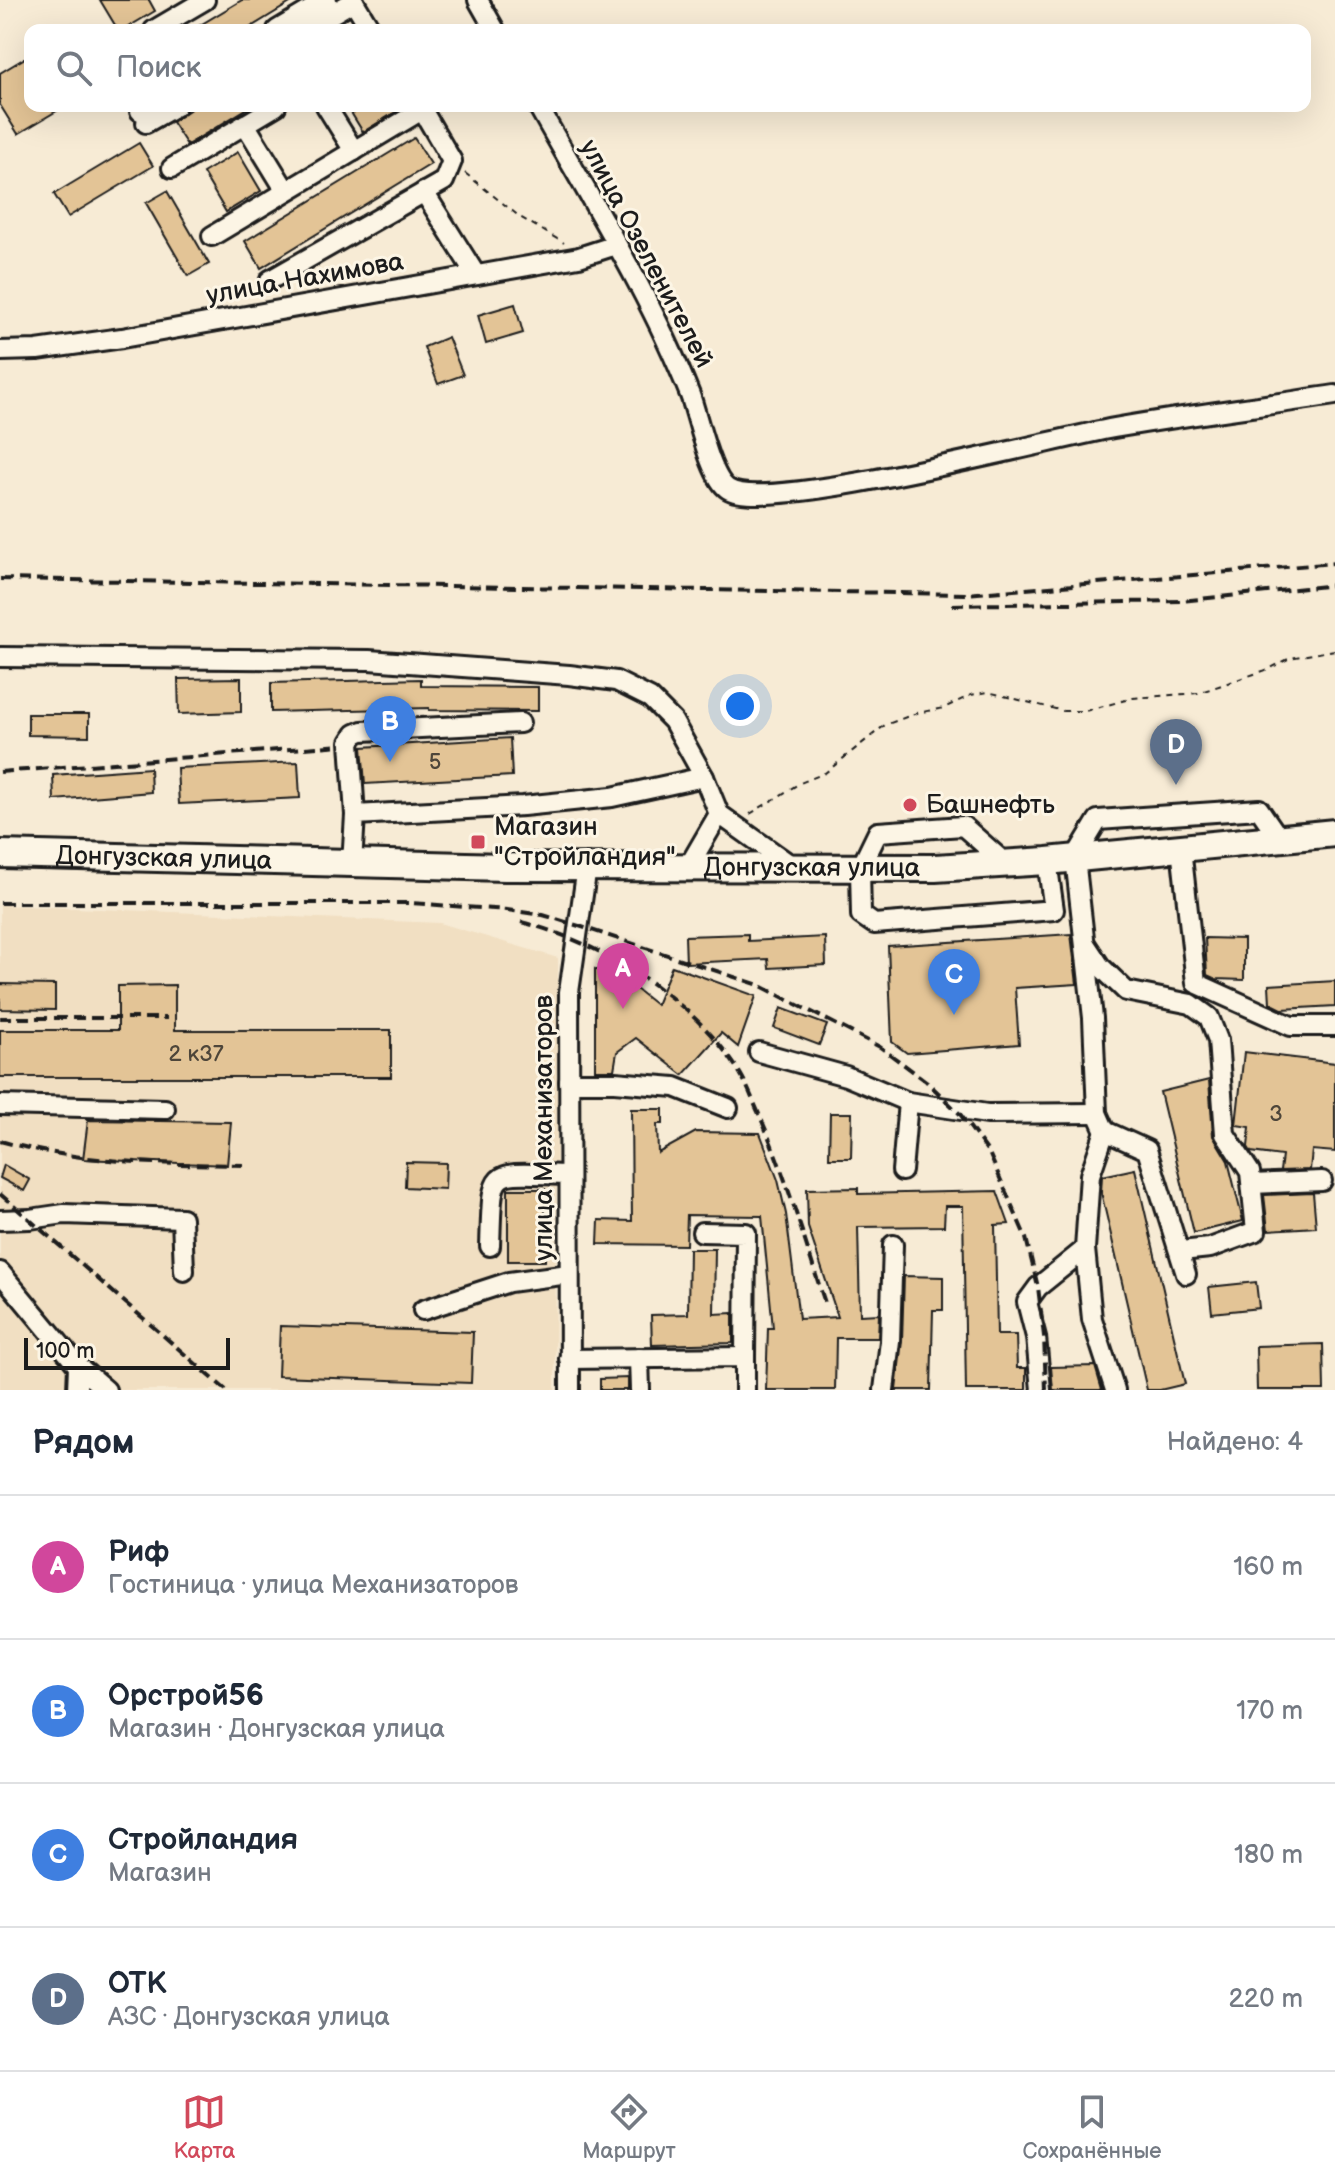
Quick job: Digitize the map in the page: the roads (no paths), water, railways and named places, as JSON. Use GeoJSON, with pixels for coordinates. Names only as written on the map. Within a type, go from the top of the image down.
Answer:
{"type":"FeatureCollection","features":[{"type":"Feature","properties":{"kind":"highway","name":"Донгузская улица"},"geometry":{"type":"LineString","coordinates":[[0,854],[352,864],[687,869],[935,868],[1047,861],[1335,833]]}},
{"type":"Feature","properties":{"kind":"street"},"geometry":{"type":"LineString","coordinates":[[160,24],[176,7],[205,0]]}},
{"type":"Feature","properties":{"kind":"street"},"geometry":{"type":"LineString","coordinates":[[287,24],[327,0]]}},
{"type":"Feature","properties":{"kind":"street"},"geometry":{"type":"LineString","coordinates":[[315,24],[354,0],[368,24]]}},
{"type":"Feature","properties":{"kind":"street"},"geometry":{"type":"LineString","coordinates":[[478,0],[492,24]]}},
{"type":"Feature","properties":{"kind":"street"},"geometry":{"type":"LineString","coordinates":[[172,168],[266,112]]}},
{"type":"Feature","properties":{"kind":"street"},"geometry":{"type":"LineString","coordinates":[[330,112],[354,151]]}},
{"type":"Feature","properties":{"kind":"street"},"geometry":{"type":"LineString","coordinates":[[212,236],[415,112]]}},
{"type":"Feature","properties":{"kind":"street"},"geometry":{"type":"LineString","coordinates":[[270,280],[444,181],[452,161],[423,112]]}},
{"type":"Feature","properties":{"kind":"street","name":"улица Озеленителей"},"geometry":{"type":"LineString","coordinates":[[541,112],[665,335],[691,398],[717,475],[726,488],[741,494],[774,494],[922,471],[1113,428],[1335,395]]}},
{"type":"Feature","properties":{"kind":"street"},"geometry":{"type":"LineString","coordinates":[[245,124],[286,191]]}},
{"type":"Feature","properties":{"kind":"street"},"geometry":{"type":"LineString","coordinates":[[424,192],[476,275]]}},
{"type":"Feature","properties":{"kind":"street","name":"улица Нахимова"},"geometry":{"type":"LineString","coordinates":[[0,351],[37,350],[122,338],[579,257],[616,245]]}},
{"type":"Feature","properties":{"kind":"street"},"geometry":{"type":"LineString","coordinates":[[0,657],[369,660],[616,681],[650,698],[673,721],[704,777],[719,814],[796,869]]}},
{"type":"Feature","properties":{"kind":"street"},"geometry":{"type":"LineString","coordinates":[[352,864],[355,815],[350,742],[355,734],[362,731],[520,723]]}},
{"type":"Feature","properties":{"kind":"street"},"geometry":{"type":"LineString","coordinates":[[355,815],[523,806],[612,797],[704,777]]}},
{"type":"Feature","properties":{"kind":"street"},"geometry":{"type":"LineString","coordinates":[[1186,1274],[1147,1150],[1105,1131],[1097,1113],[1093,1018],[1075,858],[1098,820],[1259,809],[1279,838]]}},
{"type":"Feature","properties":{"kind":"street"},"geometry":{"type":"LineString","coordinates":[[687,869],[719,814]]}},
{"type":"Feature","properties":{"kind":"street"},"geometry":{"type":"LineString","coordinates":[[1005,863],[963,826],[878,832],[860,869],[861,915],[874,924],[1054,910],[1047,861]]}},
{"type":"Feature","properties":{"kind":"street"},"geometry":{"type":"LineString","coordinates":[[1181,848],[1196,983],[1291,1026],[1335,1026]]}},
{"type":"Feature","properties":{"kind":"street","name":"улица Механизаторов"},"geometry":{"type":"LineString","coordinates":[[570,1390],[569,992],[587,867]]}},
{"type":"Feature","properties":{"kind":"street"},"geometry":{"type":"LineString","coordinates":[[1084,942],[1100,966],[1126,991],[1191,1004],[1209,1017],[1218,1040],[1225,1134],[1250,1172],[1256,1231],[1210,1248],[1181,1251]]}},
{"type":"Feature","properties":{"kind":"street"},"geometry":{"type":"LineString","coordinates":[[759,1052],[846,1076],[908,1102],[987,1114],[1097,1113]]}},
{"type":"Feature","properties":{"kind":"street"},"geometry":{"type":"LineString","coordinates":[[569,1082],[675,1087],[728,1108]]}},
{"type":"Feature","properties":{"kind":"street"},"geometry":{"type":"LineString","coordinates":[[902,1171],[908,1102]]}},
{"type":"Feature","properties":{"kind":"street"},"geometry":{"type":"LineString","coordinates":[[0,1105],[165,1109]]}},
{"type":"Feature","properties":{"kind":"street"},"geometry":{"type":"LineString","coordinates":[[1105,1131],[1090,1175],[1085,1249],[1092,1319],[1115,1390]]}},
{"type":"Feature","properties":{"kind":"street"},"geometry":{"type":"LineString","coordinates":[[490,1246],[492,1187],[498,1178],[509,1173],[568,1175]]}},
{"type":"Feature","properties":{"kind":"street"},"geometry":{"type":"LineString","coordinates":[[1252,1184],[1322,1181]]}},
{"type":"Feature","properties":{"kind":"street"},"geometry":{"type":"LineString","coordinates":[[0,1220],[64,1214],[182,1218],[184,1271]]}},
{"type":"Feature","properties":{"kind":"street"},"geometry":{"type":"LineString","coordinates":[[702,1232],[746,1233],[745,1390]]}},
{"type":"Feature","properties":{"kind":"street"},"geometry":{"type":"LineString","coordinates":[[884,1390],[890,1341],[893,1245]]}},
{"type":"Feature","properties":{"kind":"street"},"geometry":{"type":"LineString","coordinates":[[1041,1390],[1036,1337],[1027,1302],[1038,1287],[1085,1249]]}},
{"type":"Feature","properties":{"kind":"street"},"geometry":{"type":"LineString","coordinates":[[0,1272],[78,1366],[106,1390]]}},
{"type":"Feature","properties":{"kind":"street"},"geometry":{"type":"LineString","coordinates":[[423,1310],[509,1282],[569,1274]]}},
{"type":"Feature","properties":{"kind":"street"},"geometry":{"type":"LineString","coordinates":[[569,1359],[745,1357]]}},
{"type":"Feature","properties":{"kind":"street"},"geometry":{"type":"LineString","coordinates":[[639,1358],[640,1390]]}},
{"type":"Feature","properties":{"kind":"street"},"geometry":{"type":"LineString","coordinates":[[77,1390],[78,1366]]}},
{"type":"Feature","properties":{"kind":"railway"},"geometry":{"type":"LineString","coordinates":[[0,579],[965,594],[1335,563]]}},
{"type":"Feature","properties":{"kind":"railway"},"geometry":{"type":"LineString","coordinates":[[952,605],[1180,601],[1335,585]]}},
{"type":"Feature","properties":{"kind":"railway"},"geometry":{"type":"LineString","coordinates":[[0,772],[342,745]]}},
{"type":"Feature","properties":{"kind":"railway"},"geometry":{"type":"LineString","coordinates":[[0,903],[411,903],[507,910],[543,915],[759,985],[880,1047],[926,1081],[960,1114],[989,1153],[1026,1238],[1038,1287],[1046,1390]]}},
{"type":"Feature","properties":{"kind":"railway"},"geometry":{"type":"LineString","coordinates":[[521,922],[552,931],[615,960],[674,1000],[723,1048],[744,1080],[769,1137],[825,1303]]}},
{"type":"Feature","properties":{"kind":"railway"},"geometry":{"type":"LineString","coordinates":[[0,1018],[167,1018]]}},
{"type":"Feature","properties":{"kind":"railway"},"geometry":{"type":"LineString","coordinates":[[0,1141],[93,1158],[248,1165]]}},
{"type":"Feature","properties":{"kind":"railway"},"geometry":{"type":"LineString","coordinates":[[0,1194],[226,1390]]}},
{"type":"Feature","properties":{"kind":"place","name":"Орстрой56"},"geometry":{"type":"Point","coordinates":[390,762]}},
{"type":"Feature","properties":{"kind":"place","name":"ОТК"},"geometry":{"type":"Point","coordinates":[1176,785]}},
{"type":"Feature","properties":{"kind":"place","name":"Башнефть"},"geometry":{"type":"Point","coordinates":[910,805]}},
{"type":"Feature","properties":{"kind":"place","name":"Магазин \"Стройландия\""},"geometry":{"type":"Point","coordinates":[478,842]}},
{"type":"Feature","properties":{"kind":"place","name":"Риф"},"geometry":{"type":"Point","coordinates":[623,1009]}},
{"type":"Feature","properties":{"kind":"place","name":"Стройландия"},"geometry":{"type":"Point","coordinates":[954,1015]}}]}
